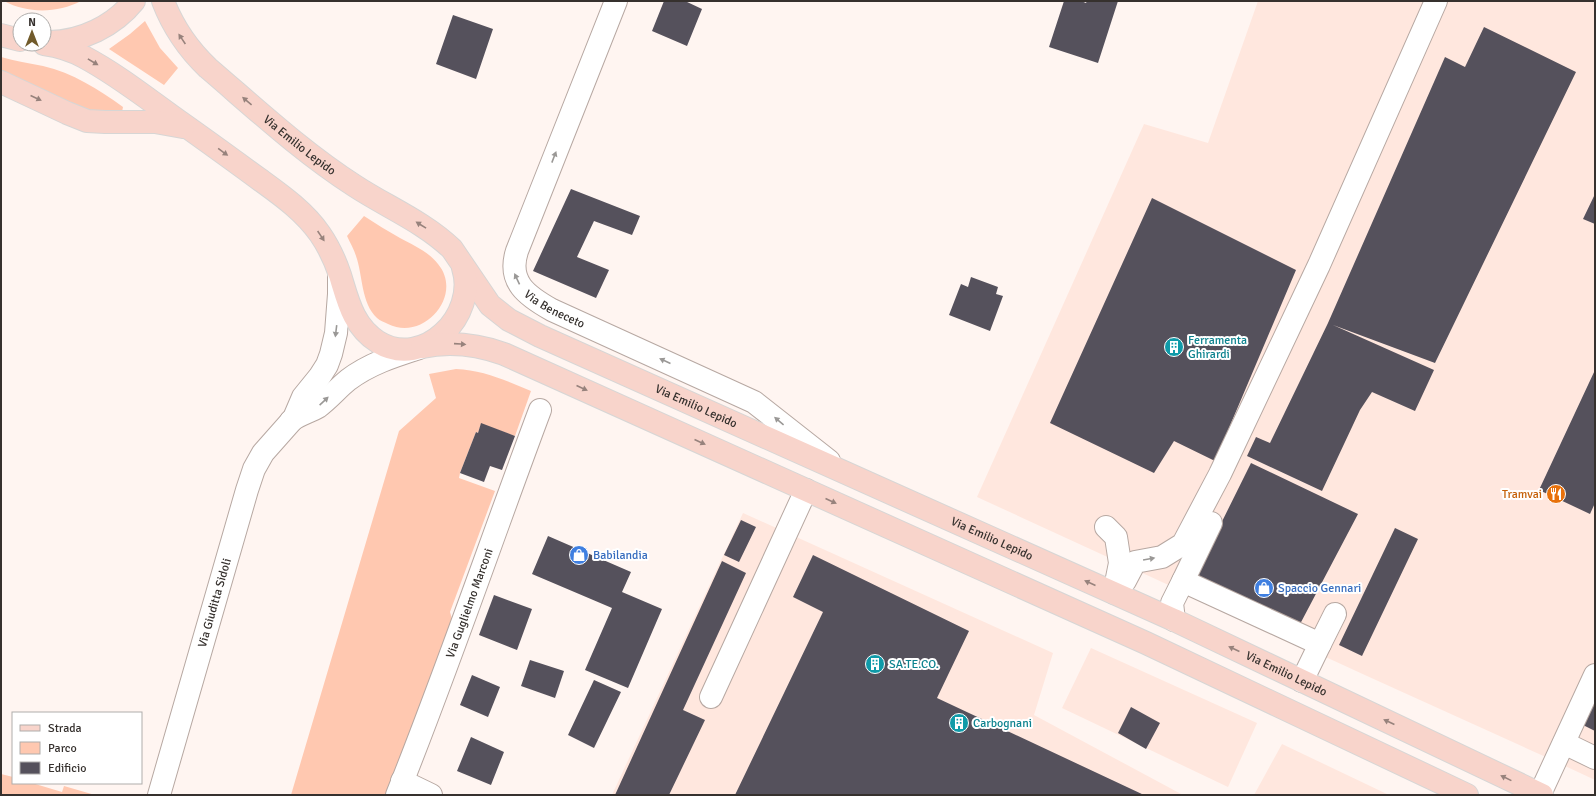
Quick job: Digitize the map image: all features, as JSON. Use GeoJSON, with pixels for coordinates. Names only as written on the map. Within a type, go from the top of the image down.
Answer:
{"type":"FeatureCollection","features":[{"type":"Feature","properties":{"kind":"main road"},"geometry":{"type":"LineString","coordinates":[[52,42],[70,40],[87,35],[103,27],[118,17],[134,1]]}},
{"type":"Feature","properties":{"kind":"main road","name":"Via Emilio Lepido"},"geometry":{"type":"LineString","coordinates":[[163,1],[171,20],[182,38],[194,55],[208,68],[327,167],[354,186],[436,235],[456,255],[490,305],[515,324],[1174,620],[1541,795]]}},
{"type":"Feature","properties":{"kind":"main road"},"geometry":{"type":"LineString","coordinates":[[1,35],[12,38]]}},
{"type":"Feature","properties":{"kind":"main road"},"geometry":{"type":"LineString","coordinates":[[52,45],[64,48],[91,61],[198,135],[303,213],[320,234],[332,254],[348,305],[354,317],[368,334],[385,346],[412,349],[441,344],[461,344],[482,347],[504,354],[1202,669],[1467,795]]}},
{"type":"Feature","properties":{"kind":"main road"},"geometry":{"type":"LineString","coordinates":[[1,82],[87,121],[165,124],[183,127],[198,135]]}},
{"type":"Feature","properties":{"kind":"main road"},"geometry":{"type":"LineString","coordinates":[[422,347],[437,339],[445,332],[460,311],[465,296],[466,282],[463,268],[456,255]]}},
{"type":"Feature","properties":{"kind":"street","name":"Via Beneceto"},"geometry":{"type":"LineString","coordinates":[[616,1],[517,251],[514,270],[517,280],[530,295],[552,310],[754,402],[818,454],[856,477]]}},
{"type":"Feature","properties":{"kind":"street"},"geometry":{"type":"LineString","coordinates":[[1114,593],[1125,581],[1135,562],[1162,557],[1183,544],[1220,474],[1319,265],[1436,1]]}},
{"type":"Feature","properties":{"kind":"street","name":"Via Giuditta Sidoli"},"geometry":{"type":"LineString","coordinates":[[159,795],[250,479],[263,453],[296,414],[303,397],[320,376],[331,354],[336,333],[339,305],[339,285],[336,265]]}},
{"type":"Feature","properties":{"kind":"street","name":"Via Giuditta Sidoli"},"geometry":{"type":"LineString","coordinates":[[291,421],[318,406],[357,374],[374,365],[422,347]]}},
{"type":"Feature","properties":{"kind":"street","name":"Via Guglielmo Marconi"},"geometry":{"type":"LineString","coordinates":[[399,788],[540,410]]}},
{"type":"Feature","properties":{"kind":"street"},"geometry":{"type":"LineString","coordinates":[[711,697],[806,490]]}},
{"type":"Feature","properties":{"kind":"street"},"geometry":{"type":"LineString","coordinates":[[1174,620],[1172,603],[1211,523]]}},
{"type":"Feature","properties":{"kind":"street"},"geometry":{"type":"LineString","coordinates":[[1106,527],[1116,537],[1119,556],[1118,578],[1114,593]]}},
{"type":"Feature","properties":{"kind":"street"},"geometry":{"type":"LineString","coordinates":[[1183,580],[1320,644]]}},
{"type":"Feature","properties":{"kind":"street"},"geometry":{"type":"LineString","coordinates":[[1302,681],[1335,614]]}},
{"type":"Feature","properties":{"kind":"street"},"geometry":{"type":"LineString","coordinates":[[1541,795],[1595,675]]}},
{"type":"Feature","properties":{"kind":"street"},"geometry":{"type":"LineString","coordinates":[[1564,743],[1595,758]]}},
{"type":"Feature","properties":{"kind":"street"},"geometry":{"type":"LineString","coordinates":[[399,788],[431,795]]}},
{"type":"Feature","properties":{"kind":"shaded area"},"geometry":{"type":"Polygon","coordinates":[[[1258,1],[1595,1],[1595,780],[977,497],[1144,124],[1208,143],[1258,1]]]}},
{"type":"Feature","properties":{"kind":"shaded area"},"geometry":{"type":"Polygon","coordinates":[[[743,513],[1053,653],[1034,715],[1183,795],[612,795],[743,513]]]}},
{"type":"Feature","properties":{"kind":"shaded area"},"geometry":{"type":"Polygon","coordinates":[[[1091,648],[1257,723],[1228,787],[1062,708],[1091,648]]]}},
{"type":"Feature","properties":{"kind":"shaded area"},"geometry":{"type":"Polygon","coordinates":[[[1282,744],[1389,795],[1254,795],[1282,744]]]}},
{"type":"Feature","properties":{"kind":"green space"},"geometry":{"type":"Polygon","coordinates":[[[4,1],[81,1],[53,10],[33,10],[4,1]]]}},
{"type":"Feature","properties":{"kind":"green space"},"geometry":{"type":"Polygon","coordinates":[[[145,21],[160,48],[178,68],[164,85],[109,49],[145,21]]]}},
{"type":"Feature","properties":{"kind":"green space"},"geometry":{"type":"Polygon","coordinates":[[[1,57],[43,66],[75,77],[95,88],[123,107],[122,112],[85,111],[1,72],[1,57]]]}},
{"type":"Feature","properties":{"kind":"green space"},"geometry":{"type":"Polygon","coordinates":[[[364,216],[430,256],[438,264],[445,276],[446,289],[443,301],[436,312],[426,321],[415,327],[402,328],[388,324],[377,318],[368,305],[355,253],[347,236],[364,216]]]}},
{"type":"Feature","properties":{"kind":"green space"},"geometry":{"type":"Polygon","coordinates":[[[456,369],[476,371],[531,391],[515,436],[481,424],[478,433],[476,432],[460,473],[459,478],[495,491],[450,612],[452,619],[387,795],[291,795],[399,431],[436,398],[429,374],[456,369]]]}},
{"type":"Feature","properties":{"kind":"green space"},"geometry":{"type":"Polygon","coordinates":[[[1,774],[12,777],[12,784],[35,784],[62,792],[64,786],[95,795],[1,795],[1,774]]]}},
{"type":"Feature","properties":{"kind":"building"},"geometry":{"type":"Polygon","coordinates":[[[664,1],[685,1],[702,9],[687,46],[652,31],[664,1]]]}},
{"type":"Feature","properties":{"kind":"building"},"geometry":{"type":"Polygon","coordinates":[[[1064,1],[1081,1],[1086,3],[1087,1],[1118,1],[1098,63],[1049,47],[1064,1]]]}},
{"type":"Feature","properties":{"kind":"building"},"geometry":{"type":"Polygon","coordinates":[[[453,15],[493,29],[476,79],[436,64],[453,15]]]}},
{"type":"Feature","properties":{"kind":"building"},"geometry":{"type":"Polygon","coordinates":[[[1484,27],[1576,72],[1435,363],[1333,325],[1434,370],[1415,411],[1372,392],[1360,410],[1322,491],[1247,456],[1256,437],[1270,443],[1328,323],[1445,57],[1465,67],[1484,27]]]}},
{"type":"Feature","properties":{"kind":"building"},"geometry":{"type":"Polygon","coordinates":[[[571,189],[640,216],[632,235],[594,221],[577,257],[609,270],[596,298],[533,271],[571,189]]]}},
{"type":"Feature","properties":{"kind":"building"},"geometry":{"type":"Polygon","coordinates":[[[1595,194],[1595,224],[1583,219],[1595,194]]]}},
{"type":"Feature","properties":{"kind":"building","name":"Ferramenta Ghirardi"},"geometry":{"type":"Polygon","coordinates":[[[1152,198],[1296,270],[1215,461],[1174,441],[1154,473],[1050,423],[1152,198]]]}},
{"type":"Feature","properties":{"kind":"building"},"geometry":{"type":"Polygon","coordinates":[[[971,277],[998,287],[996,294],[1003,296],[990,331],[949,315],[961,284],[968,287],[971,277]]]}},
{"type":"Feature","properties":{"kind":"building"},"geometry":{"type":"Polygon","coordinates":[[[1595,370],[1595,503],[1590,514],[1539,490],[1595,370]]]}},
{"type":"Feature","properties":{"kind":"building"},"geometry":{"type":"Polygon","coordinates":[[[481,423],[515,436],[502,470],[490,466],[484,482],[460,473],[481,423]]]}},
{"type":"Feature","properties":{"kind":"building"},"geometry":{"type":"Polygon","coordinates":[[[1251,463],[1358,514],[1299,626],[1194,578],[1251,463]]]}},
{"type":"Feature","properties":{"kind":"building"},"geometry":{"type":"Polygon","coordinates":[[[741,520],[756,527],[739,562],[724,555],[741,520]]]}},
{"type":"Feature","properties":{"kind":"building"},"geometry":{"type":"Polygon","coordinates":[[[1395,528],[1418,539],[1362,656],[1339,645],[1395,528]]]}},
{"type":"Feature","properties":{"kind":"building"},"geometry":{"type":"Polygon","coordinates":[[[548,536],[631,572],[622,592],[662,609],[628,688],[585,670],[612,608],[532,574],[548,536]]]}},
{"type":"Feature","properties":{"kind":"building","name":"SA.TE.CO."},"geometry":{"type":"Polygon","coordinates":[[[813,555],[969,631],[937,698],[1144,795],[735,795],[823,612],[793,597],[813,555]]]}},
{"type":"Feature","properties":{"kind":"building"},"geometry":{"type":"Polygon","coordinates":[[[722,561],[746,573],[683,710],[705,720],[669,795],[615,795],[722,561]]]}},
{"type":"Feature","properties":{"kind":"building"},"geometry":{"type":"Polygon","coordinates":[[[494,595],[532,609],[517,650],[479,635],[494,595]]]}},
{"type":"Feature","properties":{"kind":"building"},"geometry":{"type":"Polygon","coordinates":[[[530,660],[564,671],[555,698],[521,686],[530,660]]]}},
{"type":"Feature","properties":{"kind":"building"},"geometry":{"type":"Polygon","coordinates":[[[472,675],[500,687],[488,717],[460,705],[472,675]]]}},
{"type":"Feature","properties":{"kind":"building"},"geometry":{"type":"Polygon","coordinates":[[[594,680],[621,692],[594,748],[568,735],[594,680]]]}},
{"type":"Feature","properties":{"kind":"building"},"geometry":{"type":"Polygon","coordinates":[[[1595,701],[1595,731],[1583,725],[1595,701]]]}},
{"type":"Feature","properties":{"kind":"building"},"geometry":{"type":"Polygon","coordinates":[[[1131,707],[1160,723],[1146,749],[1118,733],[1131,707]]]}},
{"type":"Feature","properties":{"kind":"building"},"geometry":{"type":"Polygon","coordinates":[[[471,737],[504,752],[491,785],[457,771],[471,737]]]}},
{"type":"Feature","properties":{"kind":"place","name":"Ferramenta Ghirardi"},"geometry":{"type":"Point","coordinates":[1174,347]}},
{"type":"Feature","properties":{"kind":"place","name":"Tramvai"},"geometry":{"type":"Point","coordinates":[1556,494]}},
{"type":"Feature","properties":{"kind":"place","name":"Babilandia"},"geometry":{"type":"Point","coordinates":[579,555]}},
{"type":"Feature","properties":{"kind":"place","name":"Spaccio Gennari"},"geometry":{"type":"Point","coordinates":[1264,588]}},
{"type":"Feature","properties":{"kind":"place","name":"SA.TE.CO."},"geometry":{"type":"Point","coordinates":[875,664]}},
{"type":"Feature","properties":{"kind":"place","name":"Carbognani"},"geometry":{"type":"Point","coordinates":[959,723]}}]}
